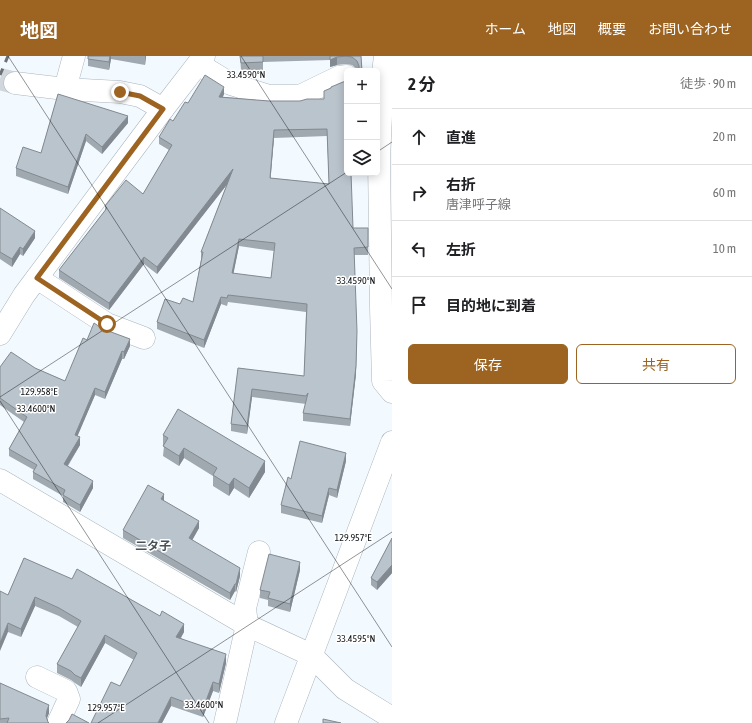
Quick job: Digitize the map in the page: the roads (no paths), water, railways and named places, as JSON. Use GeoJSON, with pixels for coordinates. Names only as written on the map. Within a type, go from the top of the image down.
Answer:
{"type":"FeatureCollection","features":[{"type":"Feature","properties":{"kind":"street"},"geometry":{"type":"LineString","coordinates":[[65,89],[74,56]]}},
{"type":"Feature","properties":{"kind":"street"},"geometry":{"type":"LineString","coordinates":[[0,334],[24,295],[201,60],[231,84],[269,96],[300,96],[339,77],[344,76]]}},
{"type":"Feature","properties":{"kind":"street"},"geometry":{"type":"LineString","coordinates":[[382,67],[379,159],[383,381],[392,392]]}},
{"type":"Feature","properties":{"kind":"street"},"geometry":{"type":"LineString","coordinates":[[15,83],[65,89],[120,92],[140,96],[163,109]]}},
{"type":"Feature","properties":{"kind":"street"},"geometry":{"type":"LineString","coordinates":[[37,278],[107,324],[144,338]]}},
{"type":"Feature","properties":{"kind":"street"},"geometry":{"type":"LineString","coordinates":[[286,723],[392,442]]}},
{"type":"Feature","properties":{"kind":"street"},"geometry":{"type":"LineString","coordinates":[[0,480],[247,625],[311,655],[345,689],[392,718]]}},
{"type":"Feature","properties":{"kind":"street"},"geometry":{"type":"LineString","coordinates":[[224,723],[247,625],[245,608],[259,552]]}},
{"type":"Feature","properties":{"kind":"street"},"geometry":{"type":"LineString","coordinates":[[37,677],[66,691],[69,699],[58,723]]}},
{"type":"Feature","properties":{"kind":"tunnel"},"geometry":{"type":"LineString","coordinates":[[0,79],[15,83]]}},
{"type":"Feature","properties":{"kind":"railway"},"geometry":{"type":"LineString","coordinates":[[0,75],[8,56]]}},
{"type":"Feature","properties":{"kind":"district","name":"二タ子"},"geometry":{"type":"Point","coordinates":[153,546]}}]}
